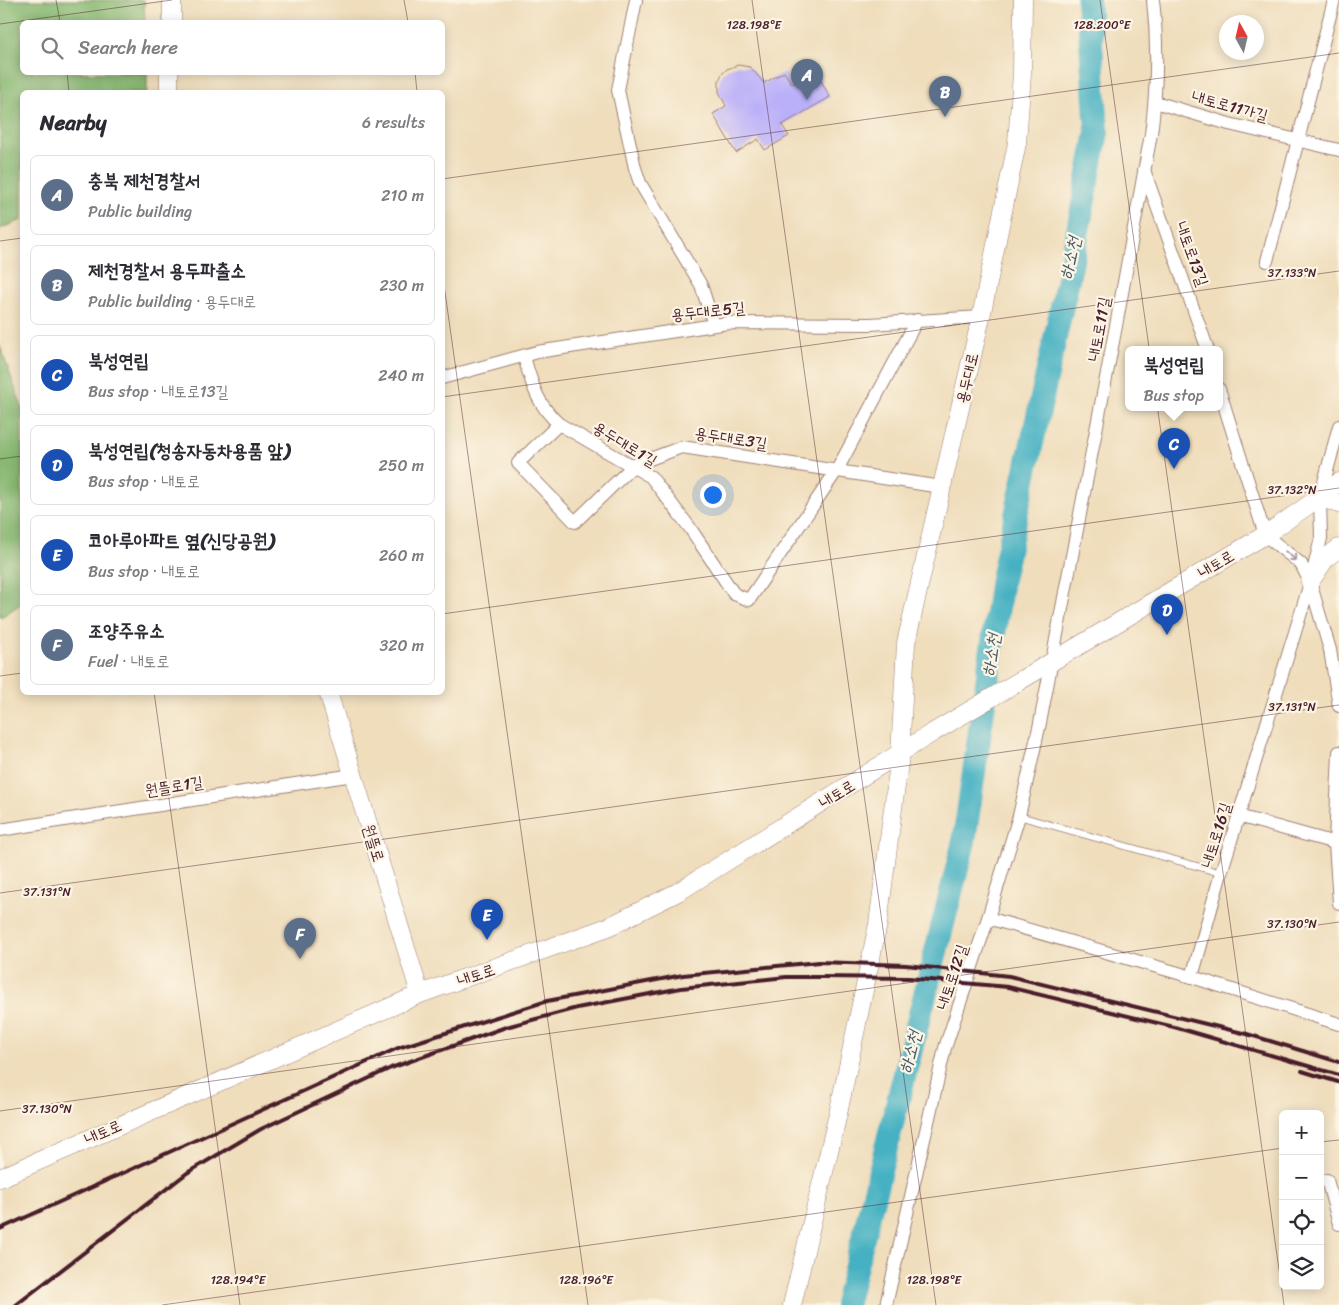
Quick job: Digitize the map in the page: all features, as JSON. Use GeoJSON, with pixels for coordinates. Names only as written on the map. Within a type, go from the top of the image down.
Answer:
{"type":"FeatureCollection","features":[{"type":"Feature","properties":{"kind":"street"},"geometry":{"type":"LineString","coordinates":[[172,0],[172,20]]}},
{"type":"Feature","properties":{"kind":"street"},"geometry":{"type":"LineString","coordinates":[[636,0],[618,90],[635,168],[640,183],[701,285],[714,325]]}},
{"type":"Feature","properties":{"kind":"street","name":"용두대로"},"geometry":{"type":"LineString","coordinates":[[792,1305],[838,1114],[878,924],[900,755],[906,643],[981,316],[1017,143],[1023,55],[1023,0]]}},
{"type":"Feature","properties":{"kind":"street","name":"내토로11길"},"geometry":{"type":"LineString","coordinates":[[1046,665],[1144,170],[1155,102],[1156,32],[1153,0]]}},
{"type":"Feature","properties":{"kind":"street"},"geometry":{"type":"LineString","coordinates":[[1267,260],[1334,0]]}},
{"type":"Feature","properties":{"kind":"street"},"geometry":{"type":"LineString","coordinates":[[169,75],[169,90]]}},
{"type":"Feature","properties":{"kind":"street","name":"내토로11가길"},"geometry":{"type":"LineString","coordinates":[[1155,102],[1229,124],[1339,150]]}},
{"type":"Feature","properties":{"kind":"street","name":"내토로13길"},"geometry":{"type":"LineString","coordinates":[[1144,170],[1207,346]]}},
{"type":"Feature","properties":{"kind":"street","name":"용두대로5길"},"geometry":{"type":"LineString","coordinates":[[445,377],[537,352],[728,323],[870,324],[981,316]]}},
{"type":"Feature","properties":{"kind":"street"},"geometry":{"type":"LineString","coordinates":[[837,470],[917,320]]}},
{"type":"Feature","properties":{"kind":"street","name":"용두대로1길"},"geometry":{"type":"LineString","coordinates":[[524,357],[536,396],[546,413],[559,424],[651,476],[690,528],[734,594],[749,600],[837,470]]}},
{"type":"Feature","properties":{"kind":"street"},"geometry":{"type":"LineString","coordinates":[[1223,402],[1264,535],[1301,564],[1310,582],[1330,650],[1339,706]]}},
{"type":"Feature","properties":{"kind":"street","name":"용두대로3길"},"geometry":{"type":"LineString","coordinates":[[559,424],[518,464],[575,522],[634,465],[682,447],[942,487]]}},
{"type":"Feature","properties":{"kind":"street","name":"내토로16길"},"geometry":{"type":"LineString","coordinates":[[1192,977],[1238,816],[1310,582],[1321,538],[1320,497],[1339,426]]}},
{"type":"Feature","properties":{"kind":"street","name":"내토로"},"geometry":{"type":"LineString","coordinates":[[0,1178],[420,994],[525,958],[640,913],[678,892],[900,755],[932,733],[1264,535],[1339,482]]}},
{"type":"Feature","properties":{"kind":"street"},"geometry":{"type":"LineString","coordinates":[[1320,497],[1339,504]]}},
{"type":"Feature","properties":{"kind":"street"},"geometry":{"type":"LineString","coordinates":[[1310,582],[1326,558],[1339,548]]}},
{"type":"Feature","properties":{"kind":"street","name":"내토로12길"},"geometry":{"type":"LineString","coordinates":[[886,1305],[945,1048],[988,918],[1018,816],[1046,665]]}},
{"type":"Feature","properties":{"kind":"street","name":"원뜰로"},"geometry":{"type":"LineString","coordinates":[[329,695],[420,994]]}},
{"type":"Feature","properties":{"kind":"street"},"geometry":{"type":"LineString","coordinates":[[1339,752],[1337,843],[1339,903]]}},
{"type":"Feature","properties":{"kind":"street","name":"원뜰로1길"},"geometry":{"type":"LineString","coordinates":[[0,830],[354,775]]}},
{"type":"Feature","properties":{"kind":"street"},"geometry":{"type":"LineString","coordinates":[[1238,816],[1337,843]]}},
{"type":"Feature","properties":{"kind":"street"},"geometry":{"type":"LineString","coordinates":[[988,918],[1192,977],[1339,1024]]}},
{"type":"Feature","properties":{"kind":"street"},"geometry":{"type":"LineString","coordinates":[[1327,1180],[1339,1224]]}},
{"type":"Feature","properties":{"kind":"lane"},"geometry":{"type":"LineString","coordinates":[[1018,816],[1221,873]]}},
{"type":"Feature","properties":{"kind":"green space"},"geometry":{"type":"Polygon","coordinates":[[[0,0],[144,0],[145,20],[20,20],[20,75],[147,75],[147,90],[20,90],[20,221],[0,229],[0,0]]]}},
{"type":"Feature","properties":{"kind":"green space"},"geometry":{"type":"Polygon","coordinates":[[[0,346],[20,401],[20,604],[0,618],[0,346]]]}},
{"type":"Feature","properties":{"kind":"building"},"geometry":{"type":"Polygon","coordinates":[[[738,65],[750,67],[764,83],[784,72],[792,84],[815,70],[830,97],[782,125],[789,136],[765,150],[758,139],[736,153],[713,114],[726,106],[719,92],[719,80],[722,74],[727,69],[738,65]]]}},
{"type":"Feature","properties":{"kind":"waterway","name":"하소천"},"geometry":{"type":"LineString","coordinates":[[846,1305],[964,841],[1002,579],[1072,261],[1097,132],[1088,0]]}},
{"type":"Feature","properties":{"kind":"railway"},"geometry":{"type":"LineString","coordinates":[[0,1229],[398,1048],[547,1001],[683,975],[819,962],[906,965],[1009,976],[1247,1034],[1339,1062]]}},
{"type":"Feature","properties":{"kind":"railway"},"geometry":{"type":"LineString","coordinates":[[16,1305],[187,1173],[261,1129],[391,1068],[506,1027],[577,1008],[681,988],[786,977],[909,978],[1008,987],[1174,1027],[1339,1075]]}},
{"type":"Feature","properties":{"kind":"railway"},"geometry":{"type":"LineString","coordinates":[[1302,1071],[1338,1082]]}},
{"type":"Feature","properties":{"kind":"place","name":"충북 제천경찰서"},"geometry":{"type":"Point","coordinates":[807,100]}},
{"type":"Feature","properties":{"kind":"place","name":"제천경찰서 용두파출소"},"geometry":{"type":"Point","coordinates":[945,117]}},
{"type":"Feature","properties":{"kind":"place","name":"북성연립"},"geometry":{"type":"Point","coordinates":[1174,469]}},
{"type":"Feature","properties":{"kind":"place","name":"북성연립(청송자동차용품 앞)"},"geometry":{"type":"Point","coordinates":[1167,635]}},
{"type":"Feature","properties":{"kind":"place","name":"코아루아파트 옆(신당공원)"},"geometry":{"type":"Point","coordinates":[487,940]}},
{"type":"Feature","properties":{"kind":"place","name":"조양주유소"},"geometry":{"type":"Point","coordinates":[300,959]}}]}
